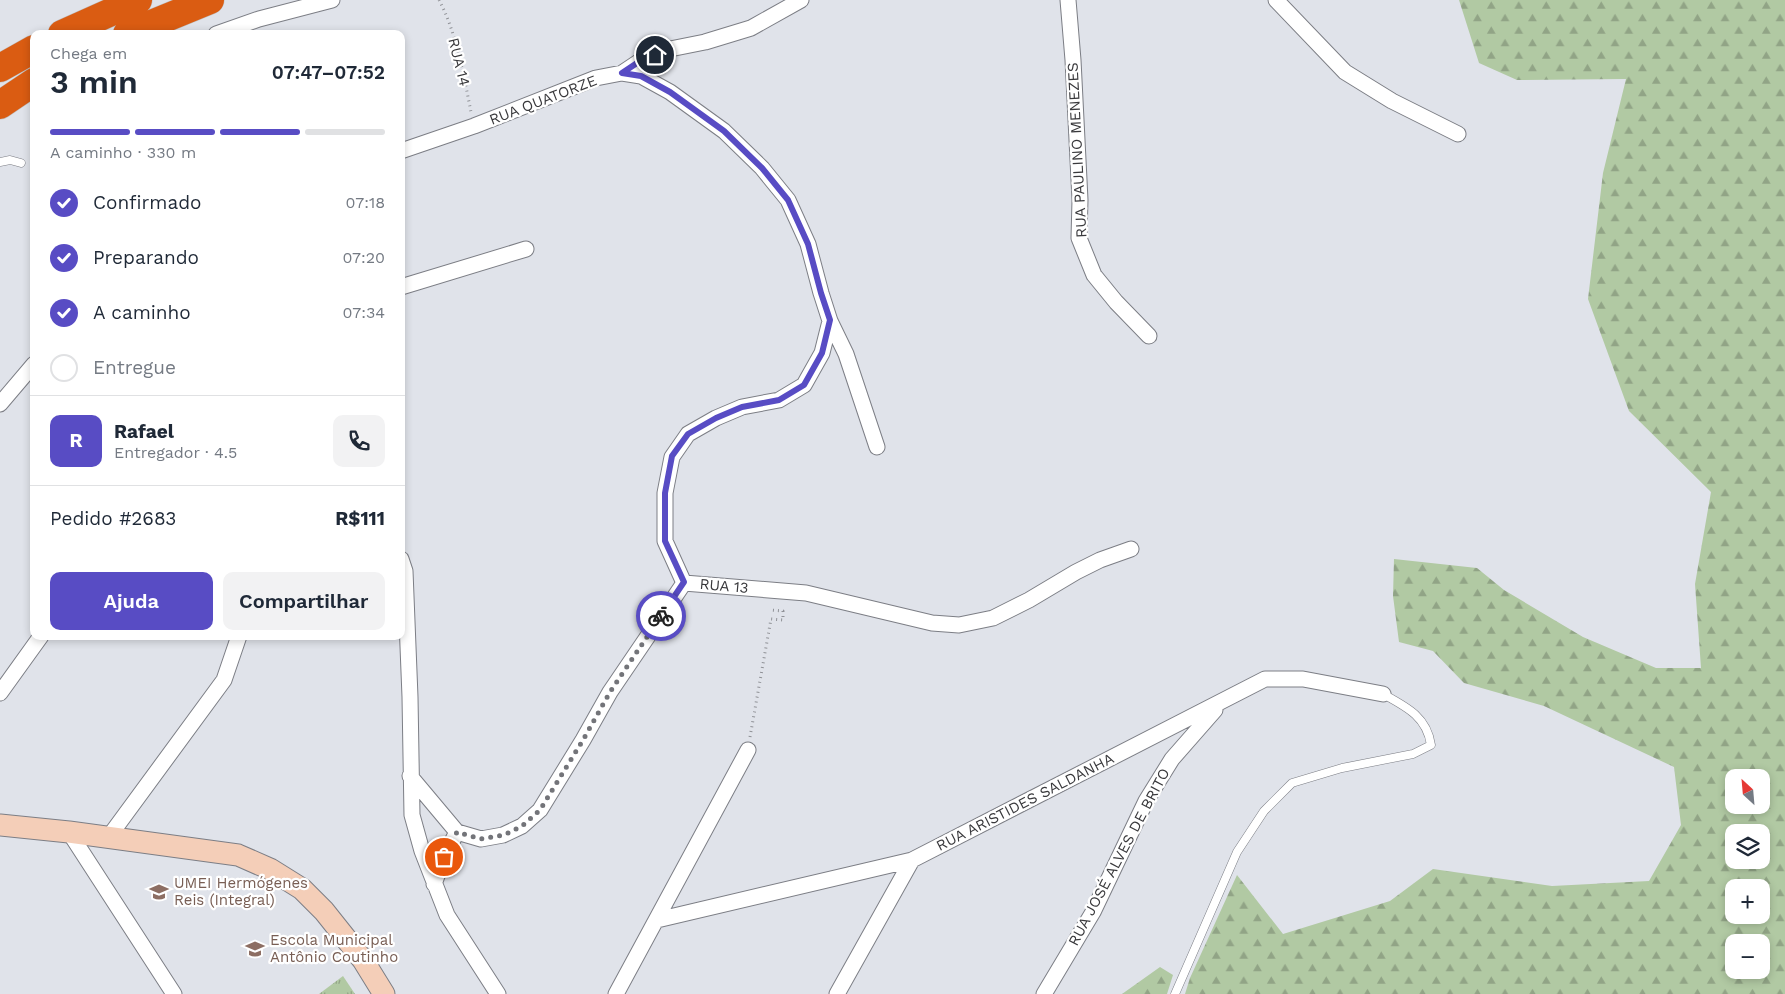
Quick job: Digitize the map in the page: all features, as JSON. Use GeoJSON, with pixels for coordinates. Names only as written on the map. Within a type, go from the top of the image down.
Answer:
{"type":"FeatureCollection","features":[{"type":"Feature","properties":{"kind":"highway"},"geometry":{"type":"LineString","coordinates":[[70,30],[116,8],[138,0]]}},
{"type":"Feature","properties":{"kind":"highway"},"geometry":{"type":"LineString","coordinates":[[137,30],[210,0]]}},
{"type":"Feature","properties":{"kind":"highway"},"geometry":{"type":"LineString","coordinates":[[0,68],[30,51]]}},
{"type":"Feature","properties":{"kind":"highway"},"geometry":{"type":"LineString","coordinates":[[0,105],[30,85]]}},
{"type":"Feature","properties":{"kind":"street"},"geometry":{"type":"LineString","coordinates":[[227,30],[259,19],[332,0]]}},
{"type":"Feature","properties":{"kind":"street"},"geometry":{"type":"LineString","coordinates":[[622,73],[640,61],[670,49],[705,42],[751,28],[801,0]]}},
{"type":"Feature","properties":{"kind":"street","name":"RUA PAULINO MENEZES"},"geometry":{"type":"LineString","coordinates":[[1068,0],[1080,200],[1079,238],[1094,275],[1116,302],[1149,336]]}},
{"type":"Feature","properties":{"kind":"street"},"geometry":{"type":"LineString","coordinates":[[1276,0],[1345,72],[1392,101],[1458,134]]}},
{"type":"Feature","properties":{"kind":"street","name":"RUA QUATORZE"},"geometry":{"type":"LineString","coordinates":[[405,150],[474,126],[596,78],[622,73],[641,76],[670,92],[724,131],[762,168],[788,200],[808,244],[830,320],[846,354],[877,446]]}},
{"type":"Feature","properties":{"kind":"street"},"geometry":{"type":"LineString","coordinates":[[405,286],[526,249]]}},
{"type":"Feature","properties":{"kind":"street"},"geometry":{"type":"LineString","coordinates":[[684,582],[665,541],[665,493],[672,456],[688,434],[716,418],[742,407],[779,400],[804,385],[822,353],[830,320]]}},
{"type":"Feature","properties":{"kind":"street"},"geometry":{"type":"LineString","coordinates":[[0,404],[30,369]]}},
{"type":"Feature","properties":{"kind":"street","name":"RUA 13"},"geometry":{"type":"LineString","coordinates":[[457,832],[481,839],[504,835],[522,826],[540,810],[610,692],[684,582],[806,593],[932,622],[959,625],[992,618],[1029,600],[1100,560],[1131,549]]}},
{"type":"Feature","properties":{"kind":"street"},"geometry":{"type":"LineString","coordinates":[[405,572],[410,678],[412,814],[422,851],[447,915],[498,994]]}},
{"type":"Feature","properties":{"kind":"street"},"geometry":{"type":"LineString","coordinates":[[0,693],[38,640]]}},
{"type":"Feature","properties":{"kind":"street"},"geometry":{"type":"LineString","coordinates":[[108,838],[224,680],[238,640]]}},
{"type":"Feature","properties":{"kind":"street","name":"RUA ARISTIDES SALDANHA"},"geometry":{"type":"LineString","coordinates":[[657,920],[912,860],[1265,679],[1303,679],[1384,694]]}},
{"type":"Feature","properties":{"kind":"street","name":"RUA JOSÉ ALVES DE BRITO"},"geometry":{"type":"LineString","coordinates":[[1044,994],[1092,912],[1146,801],[1172,759],[1221,703]]}},
{"type":"Feature","properties":{"kind":"street"},"geometry":{"type":"LineString","coordinates":[[616,994],[748,750]]}},
{"type":"Feature","properties":{"kind":"street"},"geometry":{"type":"LineString","coordinates":[[410,776],[457,832],[444,857],[434,884]]}},
{"type":"Feature","properties":{"kind":"street"},"geometry":{"type":"LineString","coordinates":[[0,825],[69,832],[238,855],[270,869],[302,890],[324,910],[362,960],[384,994]]}},
{"type":"Feature","properties":{"kind":"street"},"geometry":{"type":"LineString","coordinates":[[69,832],[174,994]]}},
{"type":"Feature","properties":{"kind":"street"},"geometry":{"type":"LineString","coordinates":[[837,994],[912,860]]}},
{"type":"Feature","properties":{"kind":"lane"},"geometry":{"type":"LineString","coordinates":[[0,162],[10,160],[21,163]]}},
{"type":"Feature","properties":{"kind":"lane"},"geometry":{"type":"LineString","coordinates":[[1175,994],[1237,852],[1264,811],[1292,783],[1342,768],[1413,754],[1431,746],[1429,734],[1422,722],[1408,708],[1384,694]]}},
{"type":"Feature","properties":{"kind":"path","name":"RUA 14"},"geometry":{"type":"LineString","coordinates":[[439,0],[450,25],[474,126]]}},
{"type":"Feature","properties":{"kind":"path"},"geometry":{"type":"LineString","coordinates":[[748,750],[771,619],[783,620],[783,611],[770,610]]}},
{"type":"Feature","properties":{"kind":"green space"},"geometry":{"type":"Polygon","coordinates":[[[1459,0],[1785,0],[1785,994],[1185,994],[1190,978],[1237,875],[1283,934],[1390,901],[1433,869],[1552,886],[1649,881],[1681,825],[1674,767],[1544,706],[1464,683],[1433,651],[1399,642],[1393,596],[1394,559],[1477,568],[1504,590],[1583,637],[1656,668],[1701,668],[1695,584],[1711,492],[1629,411],[1588,299],[1603,173],[1626,79],[1517,80],[1479,63],[1459,0]]]}},
{"type":"Feature","properties":{"kind":"green space"},"geometry":{"type":"Polygon","coordinates":[[[1160,967],[1173,975],[1167,994],[1122,994],[1160,967]]]}},
{"type":"Feature","properties":{"kind":"green space"},"geometry":{"type":"Polygon","coordinates":[[[343,976],[355,994],[319,994],[343,976]]]}},
{"type":"Feature","properties":{"kind":"way so far"},"geometry":{"type":"LineString","coordinates":[[444,857],[457,832],[481,839],[504,835],[522,826],[540,810],[610,692],[661,616]]}},
{"type":"Feature","properties":{"kind":"place","name":"UMEI Hermógenes Reis (Integral)"},"geometry":{"type":"Point","coordinates":[159,892]}},
{"type":"Feature","properties":{"kind":"place","name":"Escola Municipal Antônio Coutinho"},"geometry":{"type":"Point","coordinates":[255,949]}},
{"type":"Feature","properties":{"kind":"route"},"geometry":{"type":"LineString","coordinates":[[655,55],[640,61],[622,73],[641,76],[670,92],[724,131],[762,168],[788,200],[808,244],[830,320],[822,353],[804,385],[779,400],[742,407],[716,418],[688,434],[672,456],[665,493],[665,541],[684,582],[661,616]]}}]}
